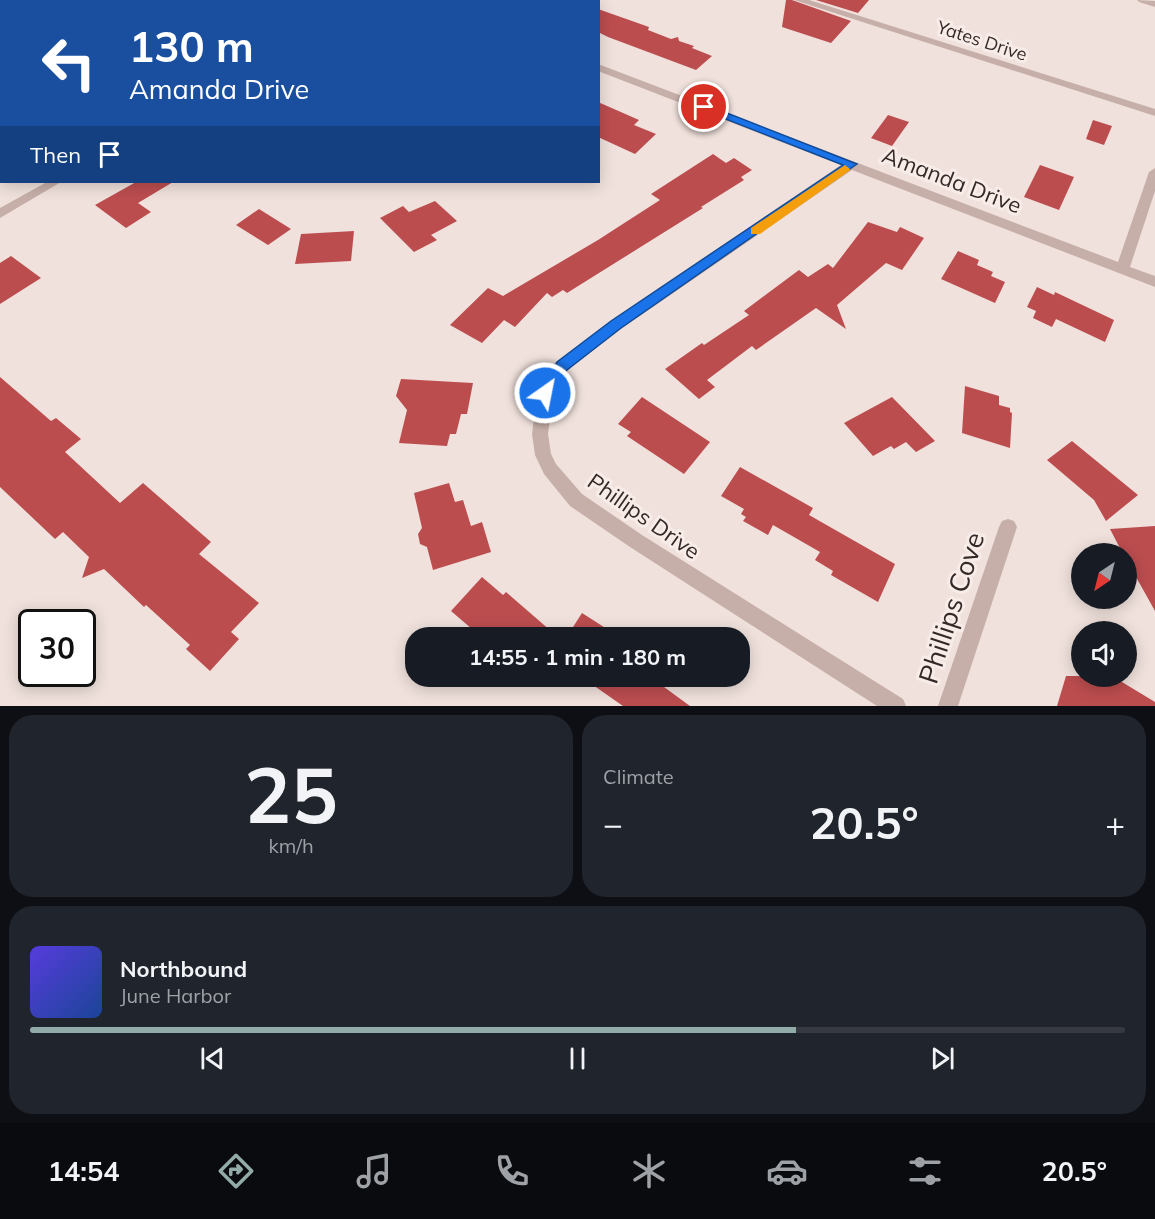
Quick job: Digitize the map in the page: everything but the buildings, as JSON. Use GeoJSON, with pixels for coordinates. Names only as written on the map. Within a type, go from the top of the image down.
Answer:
{"type":"FeatureCollection","features":[{"type":"Feature","properties":{"kind":"street","name":"Yates Drive"},"geometry":{"type":"LineString","coordinates":[[799,0],[1155,113]]}},
{"type":"Feature","properties":{"kind":"street"},"geometry":{"type":"LineString","coordinates":[[1142,0],[1155,4]]}},
{"type":"Feature","properties":{"kind":"street","name":"Amanda Drive"},"geometry":{"type":"LineString","coordinates":[[600,68],[1155,282]]}},
{"type":"Feature","properties":{"kind":"street","name":"Phillips Drive"},"geometry":{"type":"LineString","coordinates":[[852,164],[616,325],[562,366],[545,393],[540,434],[543,454],[550,469],[576,500],[636,541],[896,706]]}},
{"type":"Feature","properties":{"kind":"street"},"geometry":{"type":"LineString","coordinates":[[1123,268],[1155,172]]}},
{"type":"Feature","properties":{"kind":"street"},"geometry":{"type":"LineString","coordinates":[[0,214],[53,183]]}},
{"type":"Feature","properties":{"kind":"street","name":"Phillips Cove"},"geometry":{"type":"LineString","coordinates":[[948,706],[1008,527]]}},
{"type":"Feature","properties":{"kind":"slow traffic"},"geometry":{"type":"LineString","coordinates":[[756,231],[845,169]]}},
{"type":"Feature","properties":{"kind":"route"},"geometry":{"type":"LineString","coordinates":[[545,393],[562,366],[616,325],[852,164],[704,107]]}}]}
